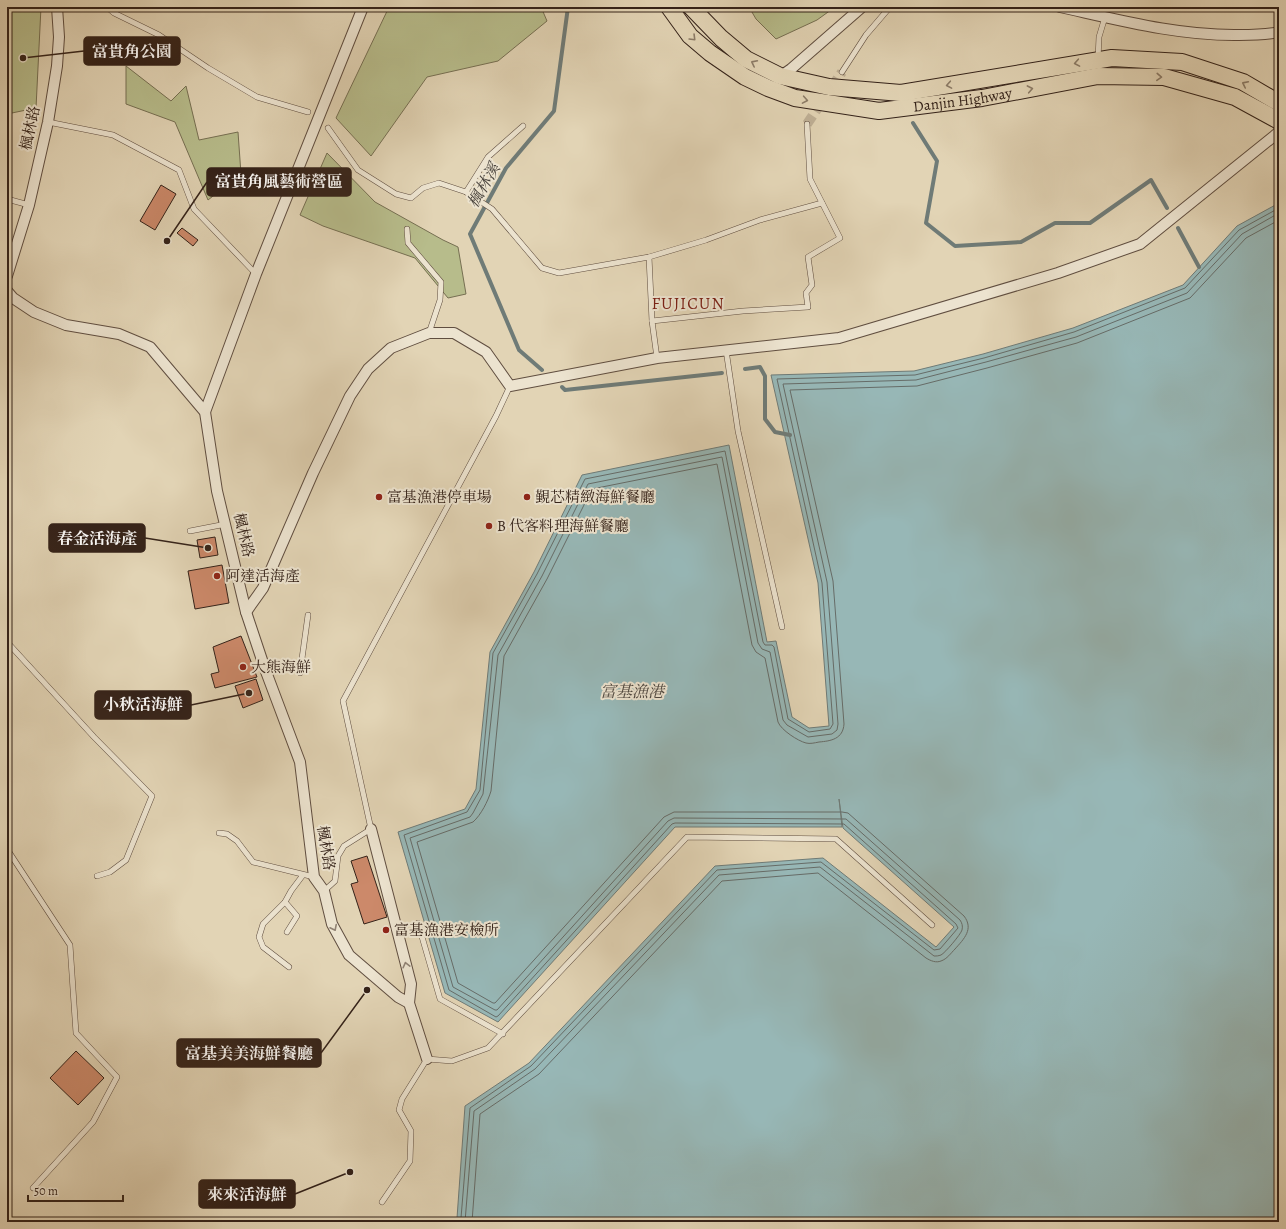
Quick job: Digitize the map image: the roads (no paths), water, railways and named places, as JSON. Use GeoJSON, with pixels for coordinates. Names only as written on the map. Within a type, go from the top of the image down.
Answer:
{"type":"FeatureCollection","features":[{"type":"Feature","properties":{"kind":"main road","name":"Danjin Highway"},"geometry":{"type":"LineString","coordinates":[[669,7],[690,36],[710,53],[745,77],[768,88],[795,98],[832,105],[879,111],[982,98],[1098,68],[1112,58],[1182,62],[1243,82],[1279,103]]}},
{"type":"Feature","properties":{"kind":"main road","name":"Danjin Highway"},"geometry":{"type":"LineString","coordinates":[[691,7],[721,38],[746,59],[780,76],[829,87],[901,93],[1098,68],[1164,77],[1235,97],[1279,121]]}},
{"type":"Feature","properties":{"kind":"street","name":"楓林路"},"geometry":{"type":"LineString","coordinates":[[7,276],[29,205],[48,122],[57,66],[57,7]]}},
{"type":"Feature","properties":{"kind":"street"},"geometry":{"type":"LineString","coordinates":[[7,291],[13,298],[34,312],[66,325],[119,334],[150,347],[205,412],[256,274],[363,7]]}},
{"type":"Feature","properties":{"kind":"street"},"geometry":{"type":"LineString","coordinates":[[768,88],[780,76],[792,68],[862,7]]}},
{"type":"Feature","properties":{"kind":"street"},"geometry":{"type":"LineString","coordinates":[[1060,7],[1178,31],[1221,36],[1265,35],[1279,32]]}},
{"type":"Feature","properties":{"kind":"street"},"geometry":{"type":"LineString","coordinates":[[246,612],[263,588],[313,473],[350,396],[368,369],[392,348],[429,333],[454,333],[486,352],[510,386],[657,358],[839,338],[1051,275],[1140,244],[1279,132]]}},
{"type":"Feature","properties":{"kind":"street","name":"楓林路"},"geometry":{"type":"LineString","coordinates":[[205,412],[217,491],[246,612],[265,669],[300,762],[314,877],[324,891],[332,924],[349,955],[398,998],[409,1003]]}},
{"type":"Feature","properties":{"kind":"street"},"geometry":{"type":"LineString","coordinates":[[371,829],[411,984],[409,1003],[427,1059]]}},
{"type":"Feature","properties":{"kind":"lane"},"geometry":{"type":"LineString","coordinates":[[107,7],[114,13],[159,36],[208,68],[257,97],[308,112]]}},
{"type":"Feature","properties":{"kind":"lane"},"geometry":{"type":"LineString","coordinates":[[842,72],[866,35],[890,7]]}},
{"type":"Feature","properties":{"kind":"lane"},"geometry":{"type":"LineString","coordinates":[[1098,68],[1099,37],[1105,16]]}},
{"type":"Feature","properties":{"kind":"lane"},"geometry":{"type":"LineString","coordinates":[[48,122],[112,135],[179,170],[194,209],[256,274]]}},
{"type":"Feature","properties":{"kind":"lane"},"geometry":{"type":"LineString","coordinates":[[652,321],[808,307],[806,293],[812,285],[808,257],[840,238],[810,178],[807,124]]}},
{"type":"Feature","properties":{"kind":"lane"},"geometry":{"type":"LineString","coordinates":[[466,192],[488,157],[523,126]]}},
{"type":"Feature","properties":{"kind":"lane"},"geometry":{"type":"LineString","coordinates":[[328,128],[358,170],[396,194],[411,198],[423,188],[439,182],[466,192],[492,209],[542,268],[559,273],[649,257],[706,240],[760,220],[822,203]]}},
{"type":"Feature","properties":{"kind":"lane"},"geometry":{"type":"LineString","coordinates":[[7,199],[29,205]]}},
{"type":"Feature","properties":{"kind":"lane"},"geometry":{"type":"LineString","coordinates":[[407,229],[408,243],[440,282],[440,300],[429,333]]}},
{"type":"Feature","properties":{"kind":"lane"},"geometry":{"type":"LineString","coordinates":[[649,257],[652,321],[657,358]]}},
{"type":"Feature","properties":{"kind":"lane"},"geometry":{"type":"LineString","coordinates":[[726,350],[738,431],[782,627]]}},
{"type":"Feature","properties":{"kind":"lane"},"geometry":{"type":"LineString","coordinates":[[324,891],[335,881],[338,856],[344,846],[371,829],[343,701],[496,416],[510,386]]}},
{"type":"Feature","properties":{"kind":"lane"},"geometry":{"type":"LineString","coordinates":[[190,531],[226,524]]}},
{"type":"Feature","properties":{"kind":"lane"},"geometry":{"type":"LineString","coordinates":[[300,673],[308,615]]}},
{"type":"Feature","properties":{"kind":"lane"},"geometry":{"type":"LineString","coordinates":[[7,642],[94,737],[152,796],[126,860],[110,872],[97,876]]}},
{"type":"Feature","properties":{"kind":"lane"},"geometry":{"type":"LineString","coordinates":[[219,833],[227,834],[237,841],[253,862],[314,877]]}},
{"type":"Feature","properties":{"kind":"lane"},"geometry":{"type":"LineString","coordinates":[[382,1202],[410,1161],[411,1131],[399,1110],[402,1099],[427,1059],[452,1061],[488,1048],[503,1034],[687,837],[836,839],[932,925]]}},
{"type":"Feature","properties":{"kind":"lane"},"geometry":{"type":"LineString","coordinates":[[7,849],[70,945],[76,1033],[117,1077],[93,1122],[32,1188]]}},
{"type":"Feature","properties":{"kind":"lane"},"geometry":{"type":"LineString","coordinates":[[289,967],[263,947],[259,936],[262,924],[285,902],[303,875]]}},
{"type":"Feature","properties":{"kind":"lane"},"geometry":{"type":"LineString","coordinates":[[285,902],[297,916],[287,932]]}},
{"type":"Feature","properties":{"kind":"lane"},"geometry":{"type":"LineString","coordinates":[[418,923],[440,999],[503,1034]]}},
{"type":"Feature","properties":{"kind":"water","name":"富基漁港"},"geometry":{"type":"Polygon","coordinates":[[[1279,203],[1279,1222],[454,1222],[457,1218],[465,1106],[529,1063],[715,866],[823,858],[936,947],[954,927],[843,828],[839,799],[842,827],[675,827],[498,1022],[445,993],[398,832],[465,809],[476,789],[490,652],[534,572],[582,475],[729,445],[767,642],[776,641],[792,717],[809,728],[829,726],[818,583],[771,375],[914,371],[983,354],[1073,328],[1183,285],[1237,226],[1279,203]]]}},
{"type":"Feature","properties":{"kind":"waterway","name":"楓林溪"},"geometry":{"type":"LineString","coordinates":[[542,370],[519,350],[470,234],[506,168],[554,111],[568,7]]}},
{"type":"Feature","properties":{"kind":"waterway"},"geometry":{"type":"LineString","coordinates":[[913,123],[937,161],[926,223],[955,246],[1021,242],[1055,223],[1090,223],[1151,180],[1167,208]]}},
{"type":"Feature","properties":{"kind":"waterway"},"geometry":{"type":"LineString","coordinates":[[1178,228],[1199,267]]}},
{"type":"Feature","properties":{"kind":"waterway","name":"楓林溪"},"geometry":{"type":"LineString","coordinates":[[745,369],[760,367],[765,376],[765,419],[775,432],[790,435]]}},
{"type":"Feature","properties":{"kind":"waterway","name":"楓林溪"},"geometry":{"type":"LineString","coordinates":[[562,387],[565,390],[722,373]]}},
{"type":"Feature","properties":{"kind":"tunnel"},"geometry":{"type":"LineString","coordinates":[[807,124],[842,72]]}},
{"type":"Feature","properties":{"kind":"place","name":"富貴角公園"},"geometry":{"type":"Point","coordinates":[23,58]}},
{"type":"Feature","properties":{"kind":"place","name":"富貴角風藝術營區"},"geometry":{"type":"Point","coordinates":[167,241]}},
{"type":"Feature","properties":{"kind":"place","name":"富基漁港停車場"},"geometry":{"type":"Point","coordinates":[379,497]}},
{"type":"Feature","properties":{"kind":"place","name":"覲芯精緻海鮮餐廳"},"geometry":{"type":"Point","coordinates":[527,497]}},
{"type":"Feature","properties":{"kind":"place","name":"B 代客料理海鮮餐廳"},"geometry":{"type":"Point","coordinates":[489,526]}},
{"type":"Feature","properties":{"kind":"place","name":"春金活海產"},"geometry":{"type":"Point","coordinates":[208,548]}},
{"type":"Feature","properties":{"kind":"place","name":"阿達活海產"},"geometry":{"type":"Point","coordinates":[217,576]}},
{"type":"Feature","properties":{"kind":"place","name":"大熊海鮮"},"geometry":{"type":"Point","coordinates":[243,667]}},
{"type":"Feature","properties":{"kind":"place","name":"小秋活海鮮"},"geometry":{"type":"Point","coordinates":[249,693]}},
{"type":"Feature","properties":{"kind":"place","name":"富基漁港安檢所"},"geometry":{"type":"Point","coordinates":[386,930]}},
{"type":"Feature","properties":{"kind":"place","name":"富基美美海鮮餐廳"},"geometry":{"type":"Point","coordinates":[367,990]}},
{"type":"Feature","properties":{"kind":"place","name":"來來活海鮮"},"geometry":{"type":"Point","coordinates":[350,1172]}},
{"type":"Feature","properties":{"kind":"district","name":"FUJICUN"},"geometry":{"type":"Point","coordinates":[688,303]}}]}
